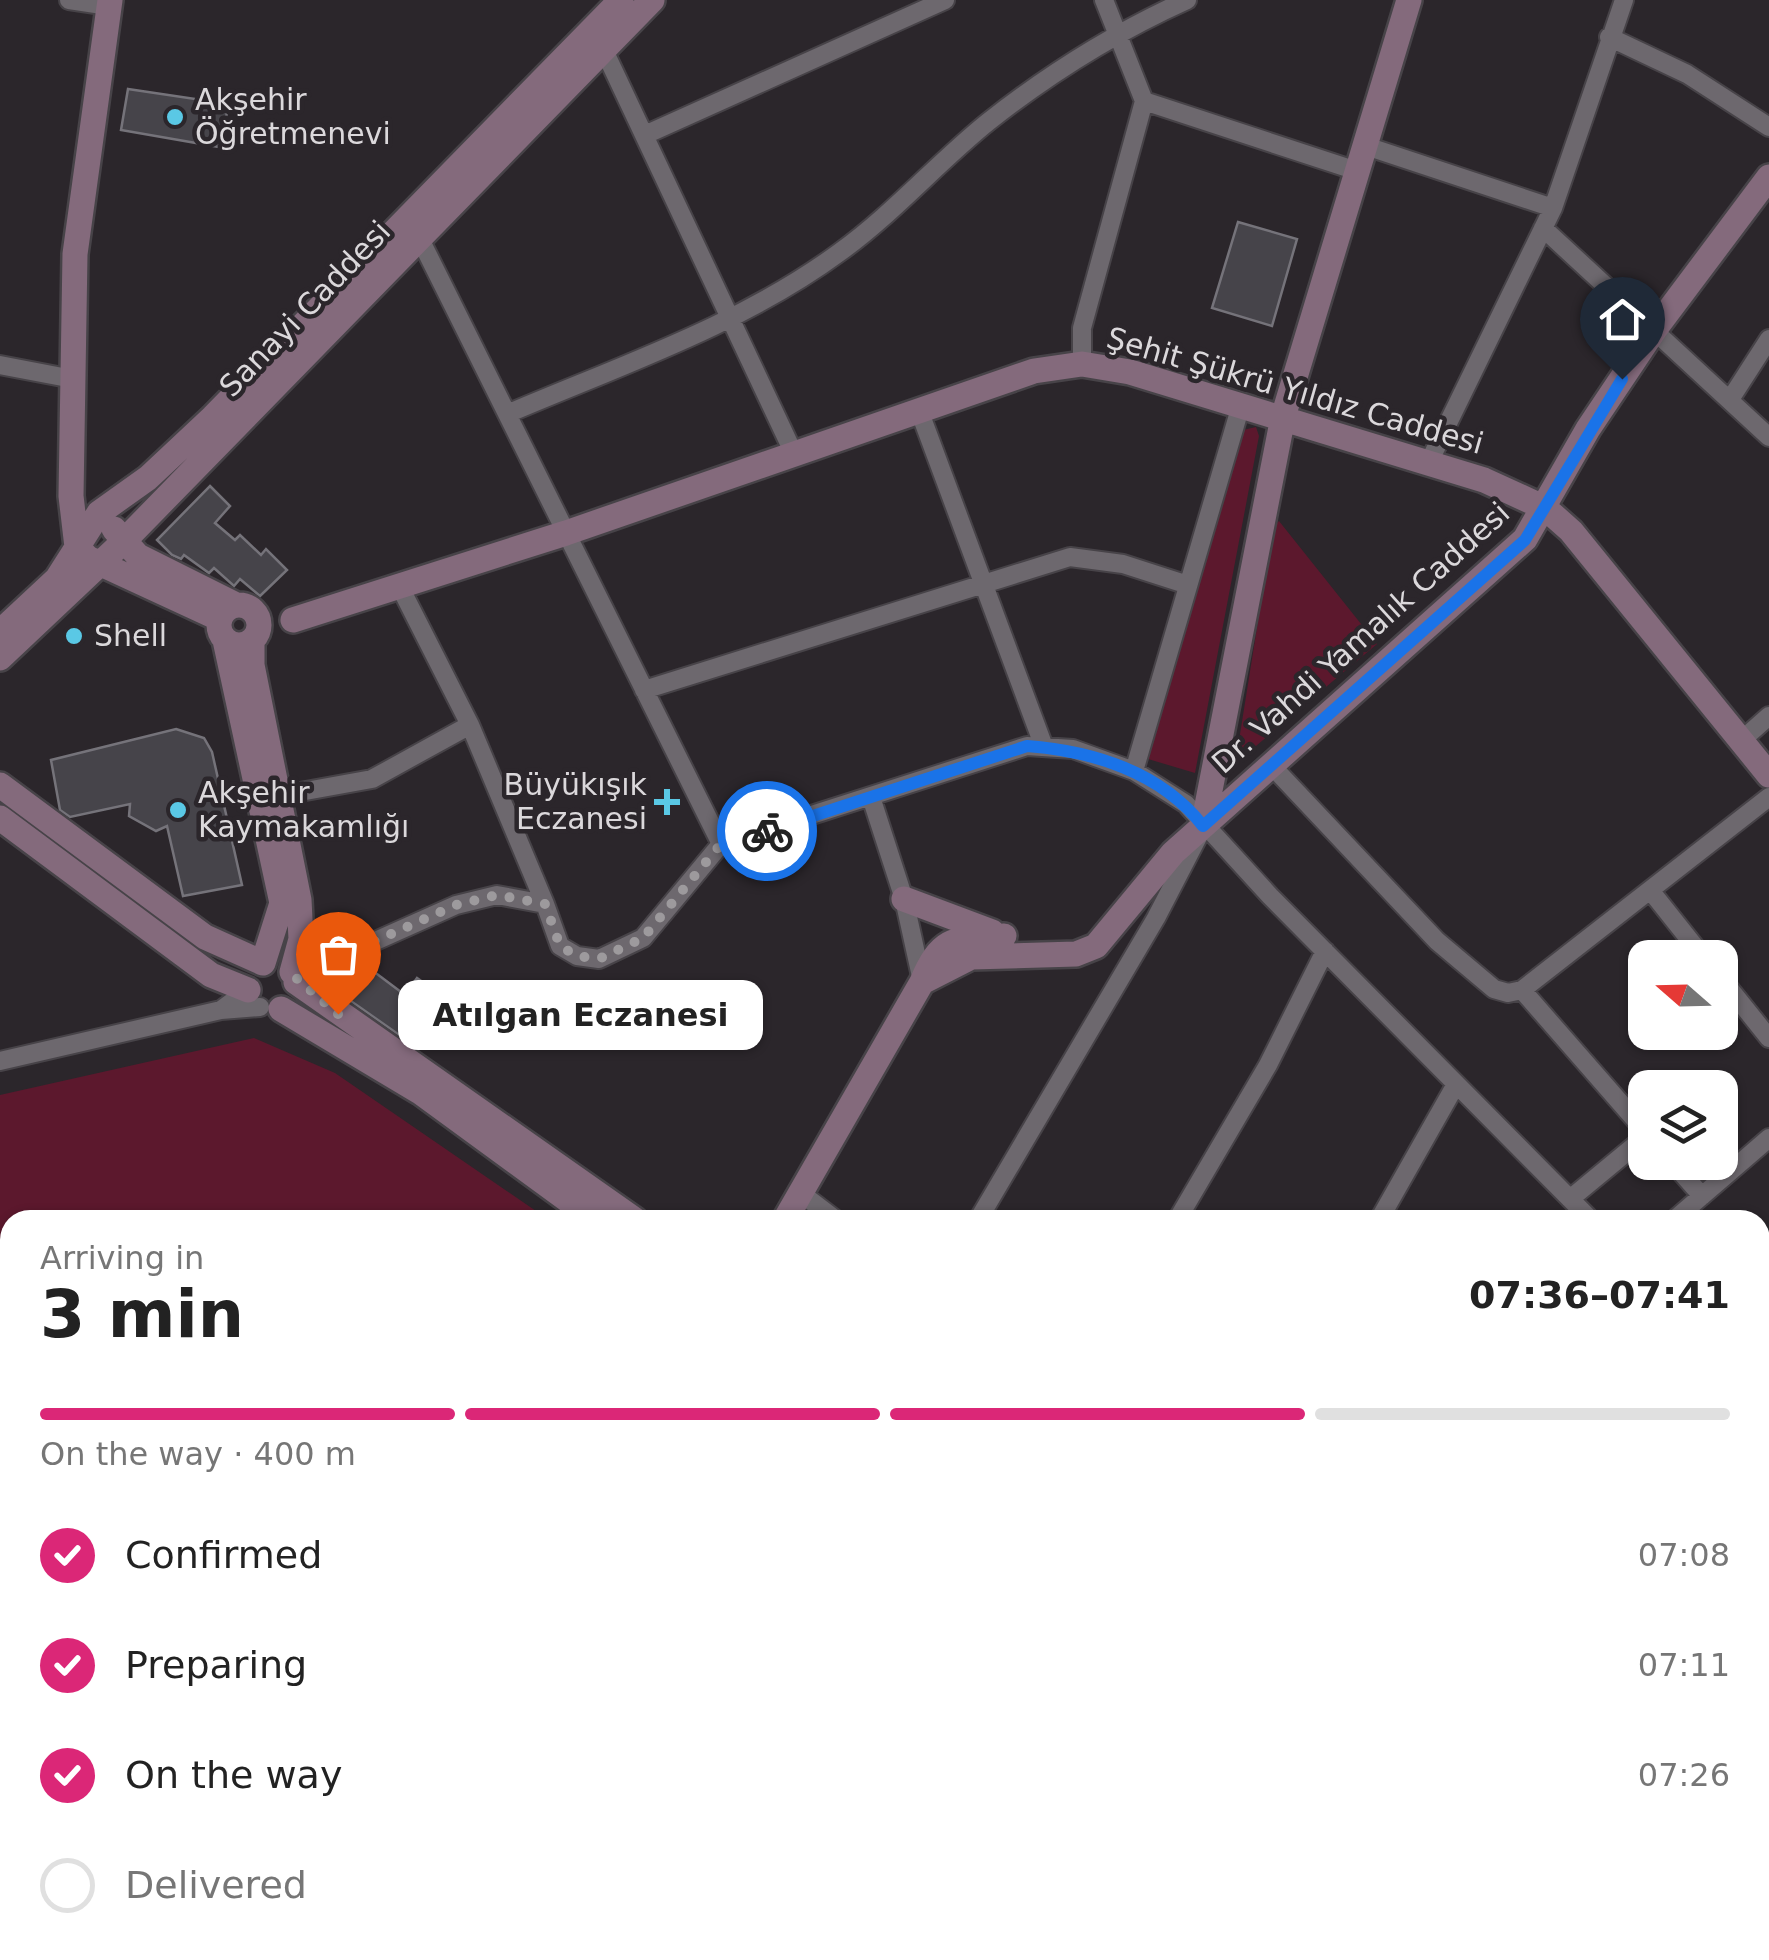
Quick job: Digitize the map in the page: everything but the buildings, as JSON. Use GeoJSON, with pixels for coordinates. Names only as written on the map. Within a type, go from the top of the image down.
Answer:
{"type":"FeatureCollection","features":[{"type":"Feature","properties":{"kind":"street"},"geometry":{"type":"LineString","coordinates":[[69,0],[110,3],[75,254],[71,496],[77,547],[101,564],[241,625]]}},
{"type":"Feature","properties":{"kind":"street","name":"Sanayi Caddesi"},"geometry":{"type":"LineString","coordinates":[[0,632],[57,579],[99,514],[148,478],[213,417],[621,0]]}},
{"type":"Feature","properties":{"kind":"street","name":"Sanayi Caddesi"},"geometry":{"type":"LineString","coordinates":[[0,658],[124,542],[652,0]]}},
{"type":"Feature","properties":{"kind":"street"},"geometry":{"type":"LineString","coordinates":[[1082,364],[1082,328],[1144,101],[1104,0]]}},
{"type":"Feature","properties":{"kind":"street"},"geometry":{"type":"LineString","coordinates":[[507,414],[731,318],[840,253],[988,122],[1116,32],[1188,0]]}},
{"type":"Feature","properties":{"kind":"street"},"geometry":{"type":"LineString","coordinates":[[984,1210],[1156,918],[1203,826],[1283,417],[1409,0]]}},
{"type":"Feature","properties":{"kind":"street"},"geometry":{"type":"LineString","coordinates":[[1430,460],[1553,208],[1608,37],[1624,0]]}},
{"type":"Feature","properties":{"kind":"street"},"geometry":{"type":"LineString","coordinates":[[646,134],[935,2]]}},
{"type":"Feature","properties":{"kind":"street"},"geometry":{"type":"LineString","coordinates":[[1608,37],[1687,74],[1769,128]]}},
{"type":"Feature","properties":{"kind":"street"},"geometry":{"type":"LineString","coordinates":[[603,48],[794,454]]}},
{"type":"Feature","properties":{"kind":"street"},"geometry":{"type":"LineString","coordinates":[[1144,101],[1357,171]]}},
{"type":"Feature","properties":{"kind":"street"},"geometry":{"type":"LineString","coordinates":[[1366,146],[1553,208]]}},
{"type":"Feature","properties":{"kind":"street","name":"Dr. Vahdi Yamalık Caddesi"},"geometry":{"type":"LineString","coordinates":[[922,982],[971,957],[1076,954],[1096,946],[1173,853],[1525,540],[1588,429],[1655,329],[1769,177]]}},
{"type":"Feature","properties":{"kind":"street"},"geometry":{"type":"LineString","coordinates":[[1543,228],[1769,436]]}},
{"type":"Feature","properties":{"kind":"street"},"geometry":{"type":"LineString","coordinates":[[420,238],[721,844]]}},
{"type":"Feature","properties":{"kind":"street"},"geometry":{"type":"LineString","coordinates":[[1730,398],[1769,338]]}},
{"type":"Feature","properties":{"kind":"street","name":"Şehit Şükrü Yıldız Caddesi"},"geometry":{"type":"LineString","coordinates":[[241,625],[292,620],[566,533],[1034,371],[1082,364],[1130,372],[1430,460],[1544,508],[1571,532],[1743,738],[1769,775]]}},
{"type":"Feature","properties":{"kind":"street"},"geometry":{"type":"LineString","coordinates":[[0,365],[73,379]]}},
{"type":"Feature","properties":{"kind":"street"},"geometry":{"type":"LineString","coordinates":[[1134,770],[1241,405]]}},
{"type":"Feature","properties":{"kind":"street"},"geometry":{"type":"LineString","coordinates":[[920,410],[1044,747]]}},
{"type":"Feature","properties":{"kind":"street"},"geometry":{"type":"LineString","coordinates":[[0,1061],[221,1010],[293,998],[301,939],[298,900],[241,625],[138,556],[99,514],[71,496]]}},
{"type":"Feature","properties":{"kind":"street"},"geometry":{"type":"LineString","coordinates":[[644,690],[983,581],[1070,558],[1124,564],[1188,585]]}},
{"type":"Feature","properties":{"kind":"street"},"geometry":{"type":"LineString","coordinates":[[398,585],[470,725],[560,946],[577,956],[599,959],[643,938],[721,844],[1027,746],[1072,749],[1134,770],[1186,804],[1455,1086],[1582,1210]]}},
{"type":"Feature","properties":{"kind":"street"},"geometry":{"type":"LineString","coordinates":[[241,625],[282,903],[263,963],[250,974],[263,1002]]}},
{"type":"Feature","properties":{"kind":"street"},"geometry":{"type":"LineString","coordinates":[[1743,738],[1769,716]]}},
{"type":"Feature","properties":{"kind":"street"},"geometry":{"type":"LineString","coordinates":[[278,796],[372,779],[470,725]]}},
{"type":"Feature","properties":{"kind":"street"},"geometry":{"type":"LineString","coordinates":[[1271,765],[1437,941],[1494,989],[1508,993],[1522,990],[1769,797]]}},
{"type":"Feature","properties":{"kind":"street"},"geometry":{"type":"LineString","coordinates":[[0,785],[205,937],[263,963],[279,963],[622,1210]]}},
{"type":"Feature","properties":{"kind":"street"},"geometry":{"type":"LineString","coordinates":[[872,797],[904,900],[922,982]]}},
{"type":"Feature","properties":{"kind":"street"},"geometry":{"type":"LineString","coordinates":[[0,818],[211,975],[420,1092],[581,1210]]}},
{"type":"Feature","properties":{"kind":"street"},"geometry":{"type":"LineString","coordinates":[[1650,890],[1690,940]]}},
{"type":"Feature","properties":{"kind":"street"},"geometry":{"type":"LineString","coordinates":[[294,977],[456,905],[497,895],[545,904]]}},
{"type":"Feature","properties":{"kind":"street"},"geometry":{"type":"LineString","coordinates":[[904,900],[1058,954]]}},
{"type":"Feature","properties":{"kind":"street"},"geometry":{"type":"LineString","coordinates":[[792,1210],[936,954],[950,941],[1004,936]]}},
{"type":"Feature","properties":{"kind":"street"},"geometry":{"type":"LineString","coordinates":[[1183,1210],[1268,1066],[1326,952]]}},
{"type":"Feature","properties":{"kind":"street"},"geometry":{"type":"LineString","coordinates":[[1522,990],[1628,1114]]}},
{"type":"Feature","properties":{"kind":"street"},"geometry":{"type":"LineString","coordinates":[[1738,999],[1769,1038]]}},
{"type":"Feature","properties":{"kind":"street"},"geometry":{"type":"LineString","coordinates":[[1385,1210],[1455,1086]]}},
{"type":"Feature","properties":{"kind":"street"},"geometry":{"type":"LineString","coordinates":[[1686,1210],[1769,1138]]}},
{"type":"Feature","properties":{"kind":"street"},"geometry":{"type":"LineString","coordinates":[[1570,1199],[1628,1149]]}},
{"type":"Feature","properties":{"kind":"street"},"geometry":{"type":"LineString","coordinates":[[1688,1180],[1702,1196]]}},
{"type":"Feature","properties":{"kind":"street"},"geometry":{"type":"LineString","coordinates":[[802,1194],[823,1210]]}},
{"type":"Feature","properties":{"kind":"shaded area"},"geometry":{"type":"Polygon","coordinates":[[[1256,427],[1259,436],[1195,773],[1148,759],[1243,430],[1256,427]]]}},
{"type":"Feature","properties":{"kind":"shaded area"},"geometry":{"type":"Polygon","coordinates":[[[1279,521],[1377,644],[1244,756],[1237,753],[1273,527],[1279,521]]]}},
{"type":"Feature","properties":{"kind":"shaded area"},"geometry":{"type":"Polygon","coordinates":[[[254,1038],[335,1073],[534,1210],[0,1210],[0,1095],[254,1038]]]}},
{"type":"Feature","properties":{"kind":"way so far"},"geometry":{"type":"LineString","coordinates":[[338,1014],[296,982],[295,977],[456,905],[497,895],[545,904],[560,946],[577,956],[599,959],[643,938],[676,904],[721,844],[767,831]]}},
{"type":"Feature","properties":{"kind":"place","name":"Akşehir Öğretmenevi"},"geometry":{"type":"Point","coordinates":[175,117]}},
{"type":"Feature","properties":{"kind":"place","name":"Shell"},"geometry":{"type":"Point","coordinates":[74,636]}},
{"type":"Feature","properties":{"kind":"place","name":"Büyükışık Eczanesi"},"geometry":{"type":"Point","coordinates":[667,802]}},
{"type":"Feature","properties":{"kind":"place","name":"Akşehir Kaymakamlığı"},"geometry":{"type":"Point","coordinates":[178,810]}},
{"type":"Feature","properties":{"kind":"place","name":"Atılgan Eczanesi"},"geometry":{"type":"Point","coordinates":[338,1014]}},
{"type":"Feature","properties":{"kind":"route"},"geometry":{"type":"LineString","coordinates":[[767,831],[1027,746],[1072,749],[1134,770],[1186,804],[1203,826],[1525,540],[1588,429],[1622,379]]}}]}
